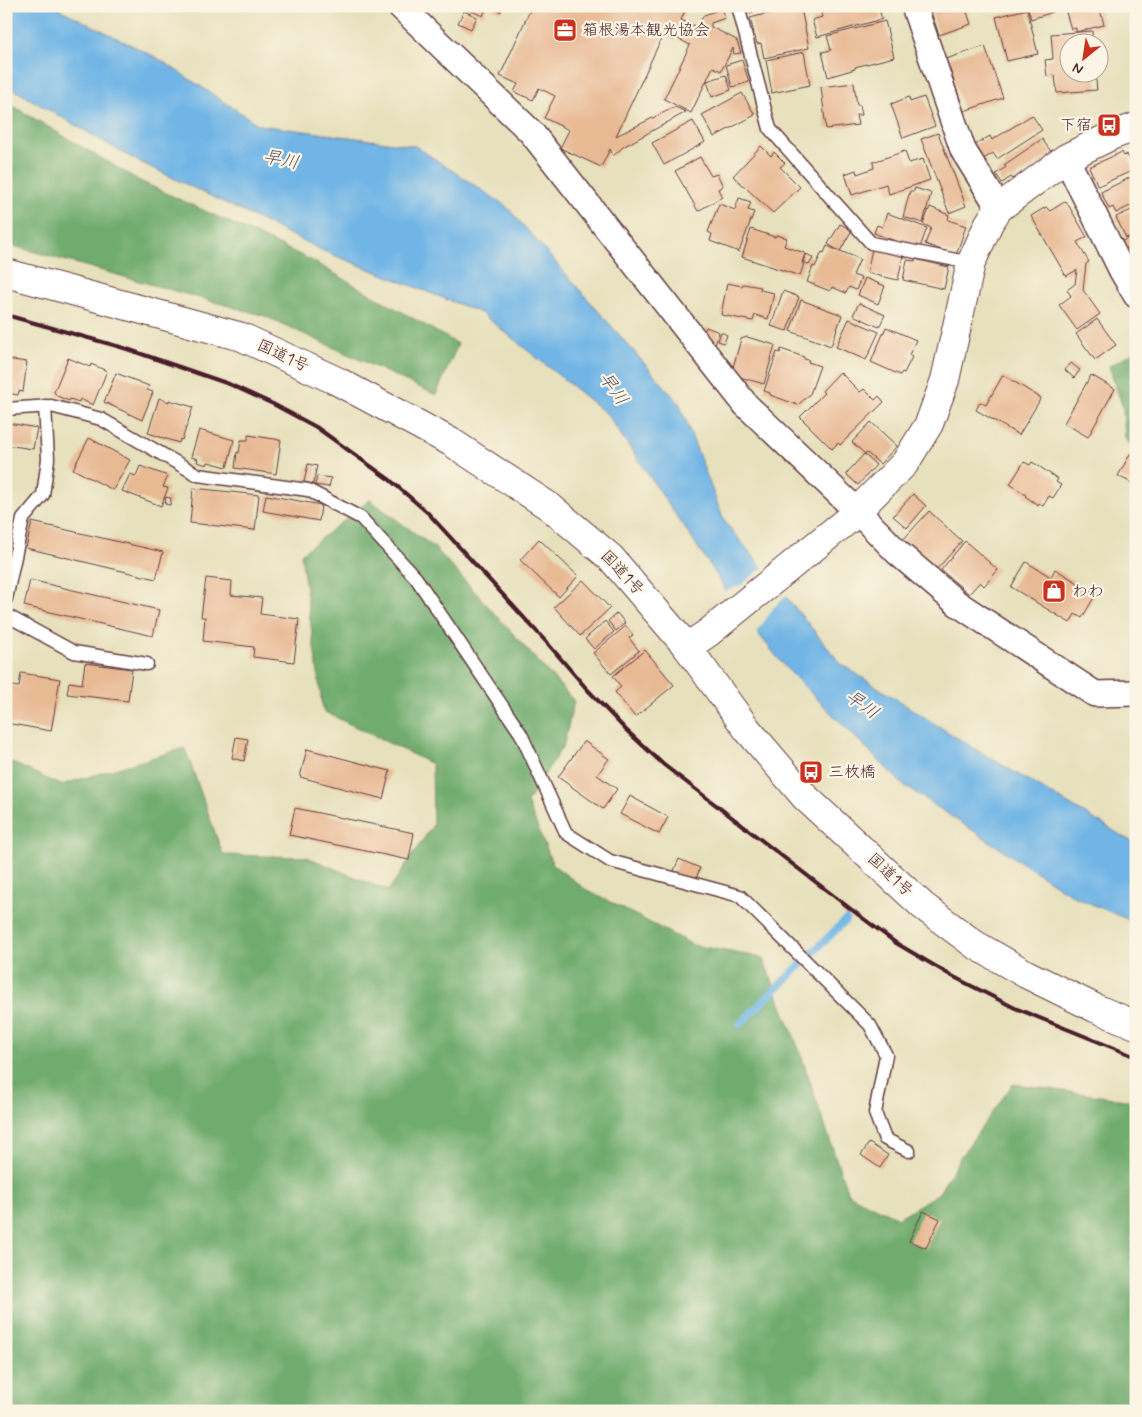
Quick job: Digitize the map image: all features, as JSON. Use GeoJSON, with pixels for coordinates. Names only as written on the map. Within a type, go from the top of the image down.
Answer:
{"type":"FeatureCollection","features":[{"type":"Feature","properties":{"kind":"main road"},"geometry":{"type":"LineString","coordinates":[[698,640],[854,514],[905,463],[929,424],[945,380],[971,263],[989,222],[999,208],[1066,158],[1113,135],[1136,127]]}},
{"type":"Feature","properties":{"kind":"main road","name":"国道1号"},"geometry":{"type":"LineString","coordinates":[[6,273],[242,337],[337,381],[451,442],[550,507],[611,558],[698,640],[747,728],[805,797],[923,906],[974,944],[1026,974],[1095,1008],[1136,1025]]}},
{"type":"Feature","properties":{"kind":"street"},"geometry":{"type":"LineString","coordinates":[[400,6],[531,132],[746,405],[854,514],[958,604],[1096,694],[1136,693]]}},
{"type":"Feature","properties":{"kind":"street"},"geometry":{"type":"LineString","coordinates":[[914,6],[963,150],[999,208]]}},
{"type":"Feature","properties":{"kind":"street"},"geometry":{"type":"LineString","coordinates":[[1066,158],[1122,271],[1136,295]]}},
{"type":"Feature","properties":{"kind":"lane"},"geometry":{"type":"LineString","coordinates":[[738,6],[770,130],[871,243],[971,263]]}},
{"type":"Feature","properties":{"kind":"lane"},"geometry":{"type":"LineString","coordinates":[[6,599],[23,519],[43,495],[48,459],[45,406]]}},
{"type":"Feature","properties":{"kind":"lane"},"geometry":{"type":"LineString","coordinates":[[6,409],[52,406],[101,419],[198,475],[308,490],[361,518],[416,578],[521,734],[566,833],[610,861],[740,896],[870,1025],[886,1054],[875,1114],[885,1139],[909,1151]]}},
{"type":"Feature","properties":{"kind":"lane"},"geometry":{"type":"LineString","coordinates":[[6,615],[74,652],[147,664]]}},
{"type":"Feature","properties":{"kind":"green space"},"geometry":{"type":"Polygon","coordinates":[[[6,102],[140,181],[309,259],[458,344],[436,395],[265,316],[6,244],[6,102]]]}},
{"type":"Feature","properties":{"kind":"green space"},"geometry":{"type":"Polygon","coordinates":[[[1136,351],[1136,451],[1125,438],[1123,408],[1109,366],[1136,351]]]}},
{"type":"Feature","properties":{"kind":"green space"},"geometry":{"type":"Polygon","coordinates":[[[370,500],[435,548],[574,701],[564,744],[527,802],[553,865],[585,889],[693,945],[763,958],[800,1052],[848,1194],[898,1218],[939,1193],[961,1156],[1013,1084],[1136,1102],[1136,1411],[6,1411],[6,760],[61,785],[185,748],[223,855],[307,857],[388,891],[433,825],[432,764],[323,711],[301,554],[370,500]]]}},
{"type":"Feature","properties":{"kind":"water","name":"早川"},"geometry":{"type":"Polygon","coordinates":[[[6,6],[53,6],[159,59],[259,125],[415,146],[506,206],[679,403],[724,521],[841,664],[965,743],[1136,844],[1136,923],[1073,896],[902,784],[786,668],[735,605],[607,414],[481,313],[326,252],[132,158],[6,85],[6,6]]]}},
{"type":"Feature","properties":{"kind":"pier"},"geometry":{"type":"Polygon","coordinates":[[[764,566],[788,595],[774,607],[756,634],[733,607],[724,592],[741,585],[764,566]]]}},
{"type":"Feature","properties":{"kind":"building"},"geometry":{"type":"Polygon","coordinates":[[[460,6],[487,6],[483,16],[460,6]]]}},
{"type":"Feature","properties":{"kind":"building"},"geometry":{"type":"Polygon","coordinates":[[[488,6],[502,6],[501,12],[488,6]]]}},
{"type":"Feature","properties":{"kind":"building"},"geometry":{"type":"Polygon","coordinates":[[[532,6],[687,6],[681,20],[697,27],[704,15],[721,9],[725,18],[711,23],[711,27],[737,40],[736,42],[741,53],[734,54],[733,48],[721,71],[713,67],[691,113],[664,99],[690,45],[675,37],[674,40],[663,35],[616,136],[675,107],[686,112],[623,147],[613,156],[610,149],[601,167],[560,148],[569,130],[544,118],[555,96],[539,88],[533,100],[514,92],[518,84],[500,76],[532,6]]]}},
{"type":"Feature","properties":{"kind":"building"},"geometry":{"type":"Polygon","coordinates":[[[745,6],[762,6],[762,8],[748,14],[745,6]]]}},
{"type":"Feature","properties":{"kind":"building"},"geometry":{"type":"Polygon","coordinates":[[[819,6],[878,6],[882,19],[817,37],[812,20],[822,17],[819,6]]]}},
{"type":"Feature","properties":{"kind":"building"},"geometry":{"type":"Polygon","coordinates":[[[935,6],[965,6],[971,24],[939,35],[930,9],[935,6]]]}},
{"type":"Feature","properties":{"kind":"building"},"geometry":{"type":"Polygon","coordinates":[[[1027,6],[1052,6],[1053,12],[1031,19],[1027,6]]]}},
{"type":"Feature","properties":{"kind":"building"},"geometry":{"type":"Polygon","coordinates":[[[1071,6],[1099,6],[1104,25],[1076,32],[1076,28],[1071,29],[1065,9],[1071,6]]]}},
{"type":"Feature","properties":{"kind":"building"},"geometry":{"type":"Polygon","coordinates":[[[801,8],[809,48],[764,58],[761,43],[757,44],[750,18],[777,11],[777,13],[801,8]]]}},
{"type":"Feature","properties":{"kind":"building"},"geometry":{"type":"Polygon","coordinates":[[[1027,9],[1038,54],[1007,61],[996,17],[1027,9]]]}},
{"type":"Feature","properties":{"kind":"building"},"geometry":{"type":"Polygon","coordinates":[[[464,11],[477,17],[471,29],[458,23],[464,11]]]}},
{"type":"Feature","properties":{"kind":"building"},"geometry":{"type":"Polygon","coordinates":[[[885,21],[894,57],[855,67],[855,69],[828,77],[822,52],[831,50],[827,36],[885,21]]]}},
{"type":"Feature","properties":{"kind":"building"},"geometry":{"type":"Polygon","coordinates":[[[1060,33],[1060,82],[1096,82],[1097,90],[1057,93],[1055,75],[1047,76],[1045,60],[1053,59],[1051,34],[1060,33]]]}},
{"type":"Feature","properties":{"kind":"building"},"geometry":{"type":"Polygon","coordinates":[[[985,46],[1003,98],[964,111],[946,59],[985,46]]]}},
{"type":"Feature","properties":{"kind":"building"},"geometry":{"type":"Polygon","coordinates":[[[804,52],[810,85],[772,93],[766,60],[804,52]]]}},
{"type":"Feature","properties":{"kind":"building"},"geometry":{"type":"Polygon","coordinates":[[[742,60],[749,82],[732,87],[726,65],[742,60]]]}},
{"type":"Feature","properties":{"kind":"building"},"geometry":{"type":"Polygon","coordinates":[[[726,75],[731,90],[712,97],[707,81],[726,75]]]}},
{"type":"Feature","properties":{"kind":"building"},"geometry":{"type":"Polygon","coordinates":[[[854,83],[857,105],[860,105],[862,115],[856,115],[858,125],[826,129],[821,87],[854,83]]]}},
{"type":"Feature","properties":{"kind":"building"},"geometry":{"type":"Polygon","coordinates":[[[742,93],[755,115],[714,137],[702,115],[742,93]]]}},
{"type":"Feature","properties":{"kind":"building"},"geometry":{"type":"Polygon","coordinates":[[[909,97],[910,102],[924,97],[935,126],[903,138],[891,104],[909,97]]]}},
{"type":"Feature","properties":{"kind":"building"},"geometry":{"type":"Polygon","coordinates":[[[1032,115],[1042,130],[997,159],[993,153],[982,160],[973,146],[990,136],[992,140],[1032,115]]]}},
{"type":"Feature","properties":{"kind":"building"},"geometry":{"type":"Polygon","coordinates":[[[693,121],[705,142],[664,165],[652,143],[693,121]]]}},
{"type":"Feature","properties":{"kind":"building"},"geometry":{"type":"Polygon","coordinates":[[[938,133],[966,206],[949,213],[921,139],[938,133]]]}},
{"type":"Feature","properties":{"kind":"building"},"geometry":{"type":"Polygon","coordinates":[[[1042,139],[1052,153],[1013,179],[1011,177],[1002,183],[996,174],[1006,167],[1004,165],[1042,139]]]}},
{"type":"Feature","properties":{"kind":"building"},"geometry":{"type":"Polygon","coordinates":[[[761,146],[771,156],[774,152],[785,163],[780,167],[800,187],[773,213],[733,176],[761,146]]]}},
{"type":"Feature","properties":{"kind":"building"},"geometry":{"type":"Polygon","coordinates":[[[905,151],[909,163],[923,159],[930,180],[889,194],[886,184],[852,195],[845,174],[856,170],[857,174],[874,168],[873,162],[905,151]]]}},
{"type":"Feature","properties":{"kind":"building"},"geometry":{"type":"Polygon","coordinates":[[[1122,152],[1124,156],[1127,154],[1134,170],[1098,186],[1089,167],[1122,152]]]}},
{"type":"Feature","properties":{"kind":"building"},"geometry":{"type":"Polygon","coordinates":[[[700,157],[711,176],[717,174],[723,186],[718,189],[722,197],[698,211],[675,171],[700,157]]]}},
{"type":"Feature","properties":{"kind":"building"},"geometry":{"type":"Polygon","coordinates":[[[1135,175],[1136,192],[1131,194],[1136,203],[1116,213],[1113,207],[1109,209],[1101,192],[1135,175]]]}},
{"type":"Feature","properties":{"kind":"building"},"geometry":{"type":"Polygon","coordinates":[[[915,188],[931,193],[923,223],[903,217],[910,191],[914,191],[915,188]]]}},
{"type":"Feature","properties":{"kind":"building"},"geometry":{"type":"Polygon","coordinates":[[[739,198],[751,202],[748,210],[754,212],[739,252],[710,241],[712,234],[708,232],[719,204],[735,210],[739,198]]]}},
{"type":"Feature","properties":{"kind":"building"},"geometry":{"type":"Polygon","coordinates":[[[1066,201],[1087,237],[1077,242],[1089,262],[1086,264],[1083,290],[1100,314],[1077,330],[1059,305],[1071,296],[1067,290],[1075,284],[1077,270],[1066,276],[1031,216],[1046,207],[1050,211],[1066,201]]]}},
{"type":"Feature","properties":{"kind":"building"},"geometry":{"type":"Polygon","coordinates":[[[930,207],[949,215],[948,220],[966,226],[956,255],[925,244],[931,228],[923,224],[930,207]]]}},
{"type":"Feature","properties":{"kind":"building"},"geometry":{"type":"Polygon","coordinates":[[[1136,208],[1136,234],[1126,238],[1116,217],[1136,208]]]}},
{"type":"Feature","properties":{"kind":"building"},"geometry":{"type":"Polygon","coordinates":[[[887,213],[927,228],[920,248],[874,233],[877,225],[882,227],[887,213]]]}},
{"type":"Feature","properties":{"kind":"building"},"geometry":{"type":"Polygon","coordinates":[[[840,224],[852,230],[840,251],[860,259],[853,275],[861,278],[856,290],[849,287],[846,293],[832,287],[830,291],[807,282],[813,266],[815,267],[827,246],[839,251],[828,244],[840,224]]]}},
{"type":"Feature","properties":{"kind":"building"},"geometry":{"type":"Polygon","coordinates":[[[751,229],[775,237],[776,235],[787,238],[784,246],[805,253],[800,276],[742,257],[751,229]]]}},
{"type":"Feature","properties":{"kind":"building"},"geometry":{"type":"Polygon","coordinates":[[[1136,235],[1136,265],[1133,267],[1122,241],[1136,235]]]}},
{"type":"Feature","properties":{"kind":"building"},"geometry":{"type":"Polygon","coordinates":[[[872,249],[903,256],[898,280],[867,273],[872,249]]]}},
{"type":"Feature","properties":{"kind":"building"},"geometry":{"type":"Polygon","coordinates":[[[807,254],[813,258],[809,265],[803,261],[807,254]]]}},
{"type":"Feature","properties":{"kind":"building"},"geometry":{"type":"Polygon","coordinates":[[[915,259],[949,267],[944,289],[903,280],[907,260],[915,261],[915,259]]]}},
{"type":"Feature","properties":{"kind":"building"},"geometry":{"type":"Polygon","coordinates":[[[865,278],[885,286],[878,304],[858,295],[865,278]]]}},
{"type":"Feature","properties":{"kind":"building"},"geometry":{"type":"Polygon","coordinates":[[[727,283],[761,287],[760,290],[774,293],[768,319],[755,315],[753,321],[721,315],[727,283]]]}},
{"type":"Feature","properties":{"kind":"building"},"geometry":{"type":"Polygon","coordinates":[[[783,291],[799,297],[787,331],[771,326],[783,291]]]}},
{"type":"Feature","properties":{"kind":"building"},"geometry":{"type":"Polygon","coordinates":[[[801,300],[842,315],[831,346],[790,331],[801,300]]]}},
{"type":"Feature","properties":{"kind":"building"},"geometry":{"type":"Polygon","coordinates":[[[859,303],[885,315],[879,327],[853,315],[859,303]]]}},
{"type":"Feature","properties":{"kind":"building"},"geometry":{"type":"Polygon","coordinates":[[[849,319],[879,332],[866,360],[836,347],[849,319]]]}},
{"type":"Feature","properties":{"kind":"building"},"geometry":{"type":"Polygon","coordinates":[[[1097,319],[1116,345],[1095,360],[1076,334],[1097,319]]]}},
{"type":"Feature","properties":{"kind":"building"},"geometry":{"type":"Polygon","coordinates":[[[706,327],[719,332],[713,351],[701,339],[706,327]]]}},
{"type":"Feature","properties":{"kind":"building"},"geometry":{"type":"Polygon","coordinates":[[[886,327],[916,340],[909,355],[912,357],[904,373],[902,372],[900,375],[871,362],[886,327]]]}},
{"type":"Feature","properties":{"kind":"building"},"geometry":{"type":"Polygon","coordinates":[[[721,332],[727,335],[724,343],[718,341],[721,332]]]}},
{"type":"Feature","properties":{"kind":"building"},"geometry":{"type":"Polygon","coordinates":[[[747,337],[775,345],[764,384],[736,376],[732,371],[741,339],[747,337]]]}},
{"type":"Feature","properties":{"kind":"building"},"geometry":{"type":"Polygon","coordinates":[[[781,349],[804,357],[804,359],[809,360],[808,362],[820,366],[810,394],[798,405],[764,391],[777,352],[780,353],[781,349]]]}},
{"type":"Feature","properties":{"kind":"building"},"geometry":{"type":"Polygon","coordinates":[[[68,358],[90,367],[91,364],[107,371],[93,405],[80,399],[79,402],[70,399],[69,401],[57,396],[54,392],[68,358]]]}},
{"type":"Feature","properties":{"kind":"building"},"geometry":{"type":"Polygon","coordinates":[[[6,359],[27,362],[23,392],[19,391],[18,395],[6,393],[6,359]]]}},
{"type":"Feature","properties":{"kind":"building"},"geometry":{"type":"Polygon","coordinates":[[[1071,363],[1080,370],[1074,378],[1065,370],[1071,363]]]}},
{"type":"Feature","properties":{"kind":"building"},"geometry":{"type":"Polygon","coordinates":[[[840,372],[860,392],[864,389],[875,400],[879,396],[884,402],[840,445],[838,443],[832,449],[800,417],[824,393],[822,391],[840,372]]]}},
{"type":"Feature","properties":{"kind":"building"},"geometry":{"type":"Polygon","coordinates":[[[116,373],[149,386],[147,390],[153,392],[142,420],[104,402],[116,373]]]}},
{"type":"Feature","properties":{"kind":"building"},"geometry":{"type":"Polygon","coordinates":[[[1003,375],[1041,398],[1019,435],[976,410],[980,402],[986,405],[1003,375]]]}},
{"type":"Feature","properties":{"kind":"building"},"geometry":{"type":"Polygon","coordinates":[[[1091,375],[1115,389],[1088,437],[1064,423],[1091,375]]]}},
{"type":"Feature","properties":{"kind":"building"},"geometry":{"type":"Polygon","coordinates":[[[159,398],[193,407],[182,440],[180,439],[179,443],[148,433],[159,398]]]}},
{"type":"Feature","properties":{"kind":"building"},"geometry":{"type":"Polygon","coordinates":[[[6,420],[8,420],[8,423],[37,428],[33,449],[6,445],[6,420]]]}},
{"type":"Feature","properties":{"kind":"building"},"geometry":{"type":"Polygon","coordinates":[[[871,422],[897,446],[880,464],[852,442],[871,422]]]}},
{"type":"Feature","properties":{"kind":"building"},"geometry":{"type":"Polygon","coordinates":[[[199,430],[234,440],[227,467],[208,462],[207,465],[197,462],[198,459],[191,457],[199,430]]]}},
{"type":"Feature","properties":{"kind":"building"},"geometry":{"type":"Polygon","coordinates":[[[248,435],[281,440],[276,474],[235,468],[241,440],[248,440],[248,435]]]}},
{"type":"Feature","properties":{"kind":"building"},"geometry":{"type":"Polygon","coordinates":[[[89,438],[130,460],[113,490],[73,469],[89,438]]]}},
{"type":"Feature","properties":{"kind":"building"},"geometry":{"type":"Polygon","coordinates":[[[864,454],[876,465],[858,485],[846,474],[864,454]]]}},
{"type":"Feature","properties":{"kind":"building"},"geometry":{"type":"Polygon","coordinates":[[[1130,454],[1136,457],[1136,485],[1118,476],[1130,454]]]}},
{"type":"Feature","properties":{"kind":"building"},"geometry":{"type":"Polygon","coordinates":[[[1024,462],[1030,465],[1032,462],[1058,479],[1056,482],[1061,485],[1053,498],[1049,496],[1043,506],[1039,503],[1038,505],[1010,484],[1024,462]]]}},
{"type":"Feature","properties":{"kind":"building"},"geometry":{"type":"Polygon","coordinates":[[[308,464],[317,466],[313,484],[304,482],[308,464]]]}},
{"type":"Feature","properties":{"kind":"building"},"geometry":{"type":"Polygon","coordinates":[[[140,466],[168,476],[163,487],[168,488],[161,506],[122,491],[130,474],[136,476],[140,466]]]}},
{"type":"Feature","properties":{"kind":"building"},"geometry":{"type":"Polygon","coordinates":[[[317,476],[331,478],[329,487],[315,485],[317,476]]]}},
{"type":"Feature","properties":{"kind":"building"},"geometry":{"type":"Polygon","coordinates":[[[193,488],[259,495],[255,530],[190,523],[193,488]]]}},
{"type":"Feature","properties":{"kind":"building"},"geometry":{"type":"Polygon","coordinates":[[[913,494],[926,506],[907,528],[893,516],[913,494]]]}},
{"type":"Feature","properties":{"kind":"building"},"geometry":{"type":"Polygon","coordinates":[[[266,495],[321,505],[319,521],[263,511],[266,495]]]}},
{"type":"Feature","properties":{"kind":"building"},"geometry":{"type":"Polygon","coordinates":[[[166,497],[171,498],[170,505],[165,504],[166,497]]]}},
{"type":"Feature","properties":{"kind":"building"},"geometry":{"type":"Polygon","coordinates":[[[929,511],[962,541],[937,569],[903,540],[929,511]]]}},
{"type":"Feature","properties":{"kind":"building"},"geometry":{"type":"Polygon","coordinates":[[[32,522],[163,552],[156,579],[26,548],[32,522]]]}},
{"type":"Feature","properties":{"kind":"building"},"geometry":{"type":"Polygon","coordinates":[[[539,539],[578,576],[559,597],[520,560],[539,539]]]}},
{"type":"Feature","properties":{"kind":"building"},"geometry":{"type":"Polygon","coordinates":[[[965,541],[998,570],[984,586],[980,582],[969,594],[941,570],[965,541]]]}},
{"type":"Feature","properties":{"kind":"building","name":"わわ"},"geometry":{"type":"Polygon","coordinates":[[[1026,562],[1051,577],[1055,569],[1096,594],[1082,618],[1075,614],[1070,623],[1011,587],[1026,562]]]}},
{"type":"Feature","properties":{"kind":"building"},"geometry":{"type":"Polygon","coordinates":[[[206,578],[232,581],[231,595],[262,598],[260,614],[299,619],[294,662],[253,657],[254,647],[203,641],[205,617],[201,617],[206,578]]]}},
{"type":"Feature","properties":{"kind":"building"},"geometry":{"type":"Polygon","coordinates":[[[30,580],[159,610],[153,636],[24,606],[30,580]]]}},
{"type":"Feature","properties":{"kind":"building"},"geometry":{"type":"Polygon","coordinates":[[[583,580],[610,608],[580,636],[554,607],[583,580]]]}},
{"type":"Feature","properties":{"kind":"building"},"geometry":{"type":"Polygon","coordinates":[[[617,613],[625,623],[616,631],[608,621],[617,613]]]}},
{"type":"Feature","properties":{"kind":"building"},"geometry":{"type":"Polygon","coordinates":[[[605,621],[614,632],[594,649],[585,639],[605,621]]]}},
{"type":"Feature","properties":{"kind":"building"},"geometry":{"type":"Polygon","coordinates":[[[626,626],[633,635],[629,638],[639,651],[611,674],[593,653],[626,626]]]}},
{"type":"Feature","properties":{"kind":"building"},"geometry":{"type":"Polygon","coordinates":[[[645,650],[674,685],[635,717],[615,692],[621,687],[613,676],[645,650]]]}},
{"type":"Feature","properties":{"kind":"building"},"geometry":{"type":"Polygon","coordinates":[[[85,663],[132,669],[128,701],[67,694],[69,682],[82,684],[85,663]]]}},
{"type":"Feature","properties":{"kind":"building"},"geometry":{"type":"Polygon","coordinates":[[[21,673],[60,679],[51,731],[6,723],[7,685],[19,687],[21,673]]]}},
{"type":"Feature","properties":{"kind":"building"},"geometry":{"type":"Polygon","coordinates":[[[236,737],[248,739],[244,761],[232,758],[236,737]]]}},
{"type":"Feature","properties":{"kind":"building"},"geometry":{"type":"Polygon","coordinates":[[[584,741],[609,759],[597,775],[617,789],[603,809],[558,777],[584,741]]]}},
{"type":"Feature","properties":{"kind":"building"},"geometry":{"type":"Polygon","coordinates":[[[307,749],[390,771],[383,799],[300,777],[307,749]]]}},
{"type":"Feature","properties":{"kind":"building"},"geometry":{"type":"Polygon","coordinates":[[[630,796],[668,817],[659,834],[620,814],[630,796]]]}},
{"type":"Feature","properties":{"kind":"building"},"geometry":{"type":"Polygon","coordinates":[[[295,808],[414,833],[409,860],[289,835],[295,808]]]}},
{"type":"Feature","properties":{"kind":"building"},"geometry":{"type":"Polygon","coordinates":[[[679,859],[700,868],[695,881],[673,873],[679,859]]]}},
{"type":"Feature","properties":{"kind":"building"},"geometry":{"type":"Polygon","coordinates":[[[869,1143],[888,1155],[880,1168],[861,1155],[869,1143]]]}},
{"type":"Feature","properties":{"kind":"building"},"geometry":{"type":"Polygon","coordinates":[[[923,1211],[940,1219],[926,1248],[909,1241],[923,1211]]]}},
{"type":"Feature","properties":{"kind":"waterway"},"geometry":{"type":"LineString","coordinates":[[740,1024],[846,920]]}},
{"type":"Feature","properties":{"kind":"railway"},"geometry":{"type":"LineString","coordinates":[[6,315],[124,348],[229,384],[273,404],[316,427],[390,480],[428,513],[586,688],[626,730],[664,765],[852,910],[896,943],[952,976],[1015,1008],[1136,1057]]}},
{"type":"Feature","properties":{"kind":"place","name":"箱根湯本観光協会"},"geometry":{"type":"Point","coordinates":[565,30]}},
{"type":"Feature","properties":{"kind":"place","name":"下宿"},"geometry":{"type":"Point","coordinates":[1109,125]}},
{"type":"Feature","properties":{"kind":"place","name":"わわ"},"geometry":{"type":"Point","coordinates":[1054,591]}},
{"type":"Feature","properties":{"kind":"place","name":"三枚橋"},"geometry":{"type":"Point","coordinates":[811,772]}}]}
